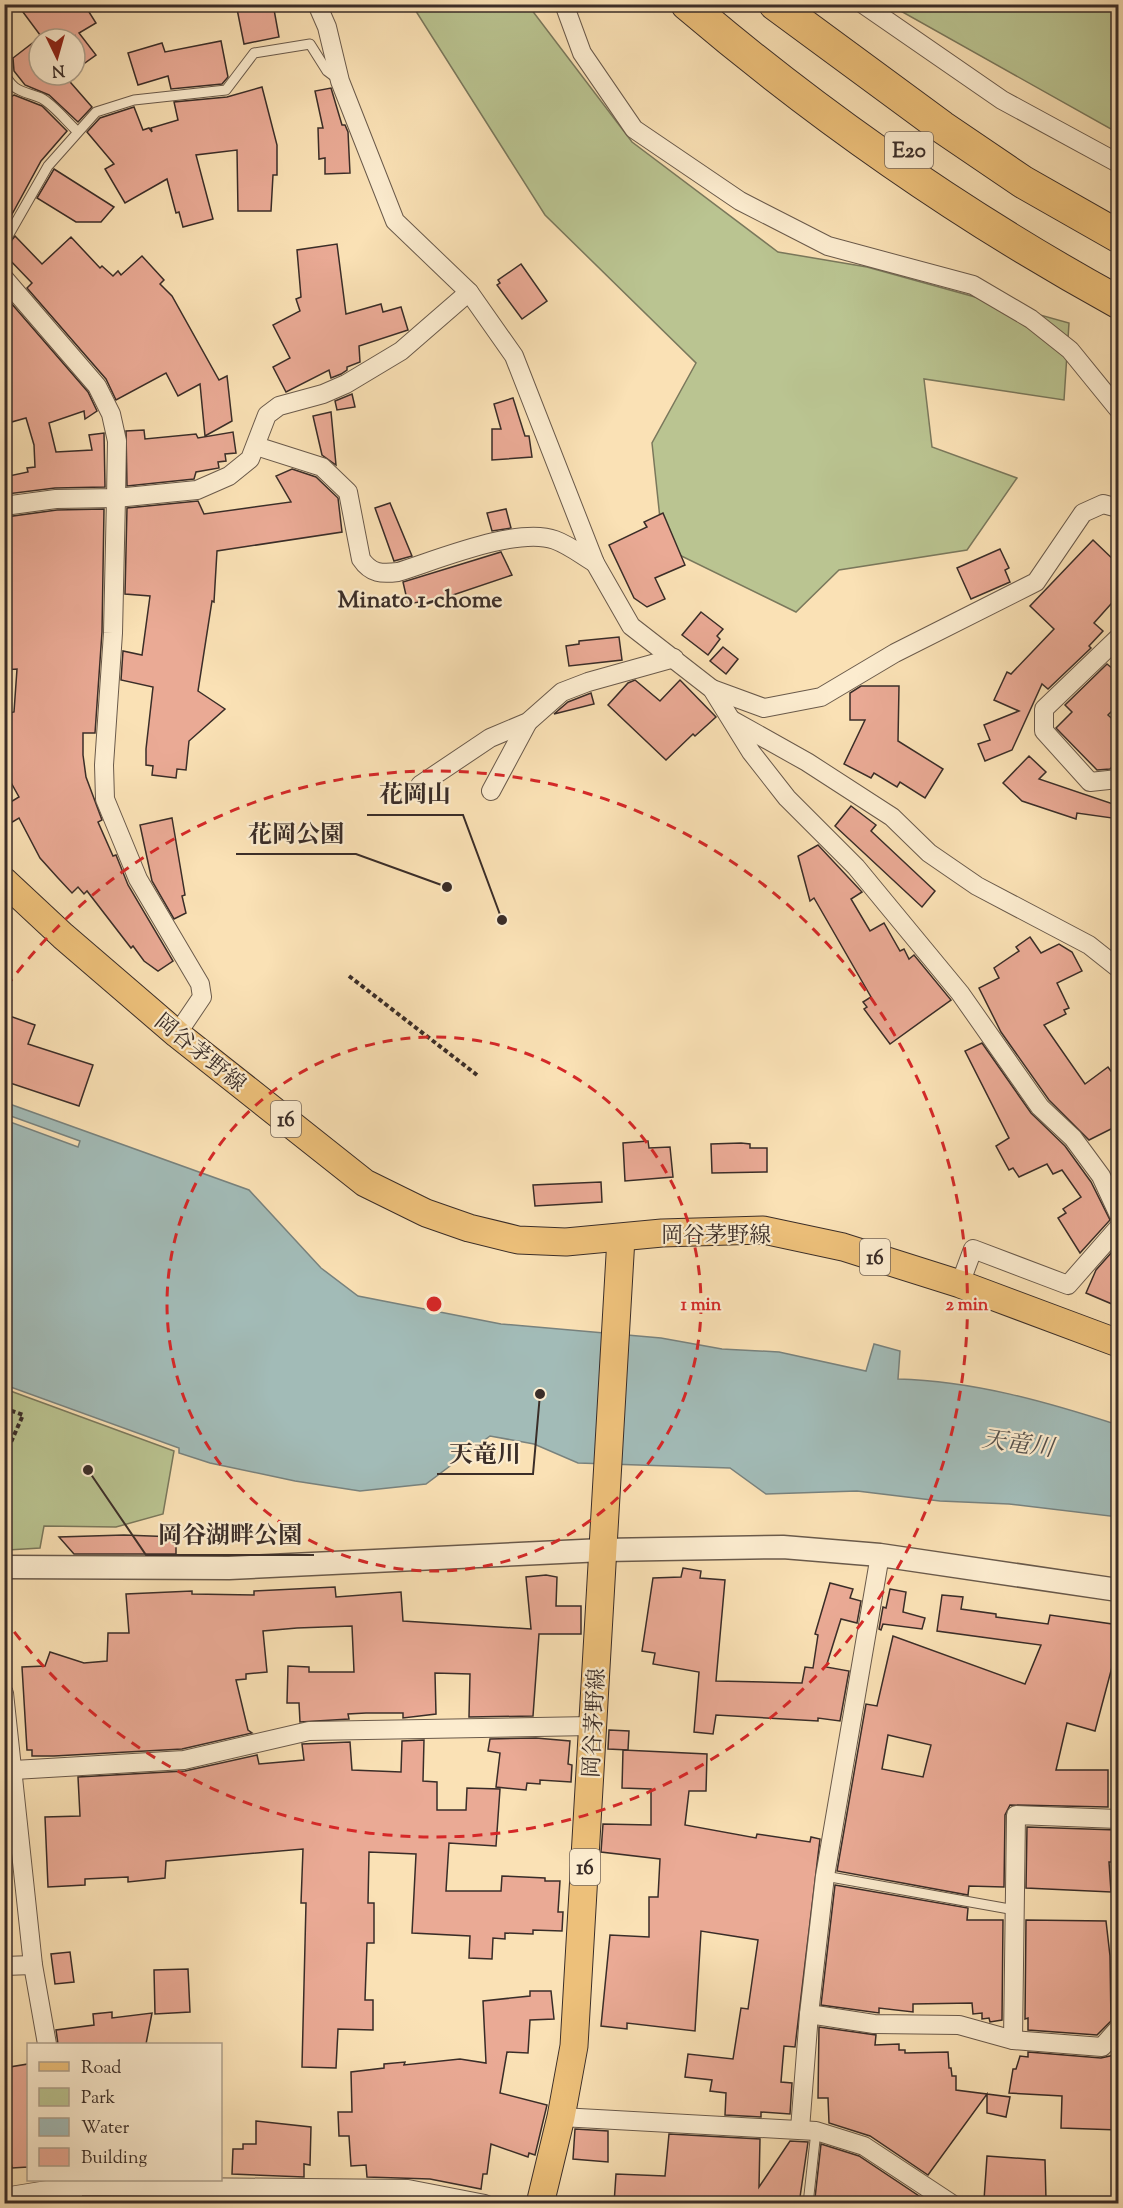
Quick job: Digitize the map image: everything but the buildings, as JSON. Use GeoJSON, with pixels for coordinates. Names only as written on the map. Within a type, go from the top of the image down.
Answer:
{"type":"FeatureCollection","features":[{"type":"Feature","properties":{"kind":"highway"},"geometry":{"type":"LineString","coordinates":[[687,4],[746,54],[891,161],[1039,259],[1119,302]]}},
{"type":"Feature","properties":{"kind":"highway","name":"E20"},"geometry":{"type":"LineString","coordinates":[[711,4],[919,157],[1007,215],[1119,279]]}},
{"type":"Feature","properties":{"kind":"highway","name":"E20"},"geometry":{"type":"LineString","coordinates":[[774,4],[942,128],[1023,182],[1119,236]]}},
{"type":"Feature","properties":{"kind":"highway"},"geometry":{"type":"LineString","coordinates":[[801,4],[953,115],[1119,218]]}},
{"type":"Feature","properties":{"kind":"main road","name":"岡谷茅野線"},"geometry":{"type":"LineString","coordinates":[[4,881],[177,1034],[364,1183],[426,1213],[469,1228],[518,1240],[567,1242],[621,1239],[662,1233],[763,1230],[843,1247],[960,1284],[1119,1343]]}},
{"type":"Feature","properties":{"kind":"main road","name":"岡谷茅野線"},"geometry":{"type":"LineString","coordinates":[[540,2204],[561,2117],[574,2046],[621,1239]]}},
{"type":"Feature","properties":{"kind":"street"},"geometry":{"type":"LineString","coordinates":[[317,4],[327,27],[340,81],[396,221],[470,292],[514,356],[595,563],[631,626],[712,689],[765,708],[821,697],[895,653],[1036,582],[1083,513],[1104,504],[1119,508]]}},
{"type":"Feature","properties":{"kind":"street"},"geometry":{"type":"LineString","coordinates":[[564,4],[582,53],[634,129],[740,201],[828,246],[973,285],[1031,319],[1070,350],[1119,409]]}},
{"type":"Feature","properties":{"kind":"street"},"geometry":{"type":"LineString","coordinates":[[863,4],[1002,100],[1119,163]]}},
{"type":"Feature","properties":{"kind":"street"},"geometry":{"type":"LineString","coordinates":[[4,278],[97,386],[111,414],[117,441],[113,633],[104,765],[105,799],[138,879],[200,984],[202,997],[177,1034]]}},
{"type":"Feature","properties":{"kind":"street"},"geometry":{"type":"LineString","coordinates":[[4,506],[56,499],[116,498],[197,490],[229,476],[250,459],[267,415],[279,406],[323,394],[346,384],[401,351],[470,292]]}},
{"type":"Feature","properties":{"kind":"street"},"geometry":{"type":"LineString","coordinates":[[256,447],[322,467],[348,492],[361,559],[367,569],[381,574],[399,572],[507,539],[536,536],[556,540],[595,563]]}},
{"type":"Feature","properties":{"kind":"street"},"geometry":{"type":"LineString","coordinates":[[1119,638],[1044,709],[1044,731],[1090,782],[1119,779]]}},
{"type":"Feature","properties":{"kind":"street"},"geometry":{"type":"LineString","coordinates":[[420,785],[490,738],[528,722],[562,692],[588,682],[674,658]]}},
{"type":"Feature","properties":{"kind":"street"},"geometry":{"type":"LineString","coordinates":[[712,689],[728,718],[787,798],[856,867],[960,993],[1040,1107],[1073,1138],[1101,1176],[1119,1213]]}},
{"type":"Feature","properties":{"kind":"street"},"geometry":{"type":"LineString","coordinates":[[728,718],[807,762],[892,817],[929,853],[977,886],[1089,945],[1119,968]]}},
{"type":"Feature","properties":{"kind":"street"},"geometry":{"type":"LineString","coordinates":[[491,791],[528,722]]}},
{"type":"Feature","properties":{"kind":"street"},"geometry":{"type":"LineString","coordinates":[[960,1284],[973,1249],[1068,1285],[1119,1228]]}},
{"type":"Feature","properties":{"kind":"street"},"geometry":{"type":"LineString","coordinates":[[4,1567],[230,1568],[604,1538],[783,1547],[880,1555],[1119,1590]]}},
{"type":"Feature","properties":{"kind":"street"},"geometry":{"type":"LineString","coordinates":[[808,2130],[808,2014],[825,1876],[880,1555]]}},
{"type":"Feature","properties":{"kind":"street"},"geometry":{"type":"LineString","coordinates":[[4,1693],[33,1965],[47,2043]]}},
{"type":"Feature","properties":{"kind":"street"},"geometry":{"type":"LineString","coordinates":[[14,1770],[184,1760],[309,1731],[592,1726]]}},
{"type":"Feature","properties":{"kind":"street"},"geometry":{"type":"LineString","coordinates":[[1013,2040],[1016,1815],[1119,1819]]}},
{"type":"Feature","properties":{"kind":"street"},"geometry":{"type":"LineString","coordinates":[[4,1966],[33,1965]]}},
{"type":"Feature","properties":{"kind":"street"},"geometry":{"type":"LineString","coordinates":[[808,2014],[874,2024],[959,2025],[1013,2040],[1102,2047],[1119,2030]]}},
{"type":"Feature","properties":{"kind":"street"},"geometry":{"type":"LineString","coordinates":[[561,2117],[808,2130],[864,2146],[952,2204]]}},
{"type":"Feature","properties":{"kind":"street"},"geometry":{"type":"LineString","coordinates":[[4,2197],[72,2190],[408,2189],[485,2204]]}},
{"type":"Feature","properties":{"kind":"lane"},"geometry":{"type":"LineString","coordinates":[[4,243],[48,166],[96,112],[108,106],[134,100],[226,90],[254,53],[310,44],[327,71],[340,81]]}},
{"type":"Feature","properties":{"kind":"lane"},"geometry":{"type":"LineString","coordinates":[[4,71],[8,82],[18,91],[42,99],[77,132]]}},
{"type":"Feature","properties":{"kind":"lane"},"geometry":{"type":"LineString","coordinates":[[825,1876],[1015,1910]]}},
{"type":"Feature","properties":{"kind":"lane"},"geometry":{"type":"LineString","coordinates":[[808,2130],[808,2204]]}},
{"type":"Feature","properties":{"kind":"path"},"geometry":{"type":"LineString","coordinates":[[349,976],[477,1075]]}},
{"type":"Feature","properties":{"kind":"path"},"geometry":{"type":"LineString","coordinates":[[4,1408],[23,1415],[4,1458]]}},
{"type":"Feature","properties":{"kind":"green space"},"geometry":{"type":"Polygon","coordinates":[[[412,5],[528,5],[632,142],[778,252],[867,267],[1069,323],[1064,400],[924,379],[932,447],[1017,478],[967,550],[839,570],[796,612],[663,547],[652,443],[696,363],[545,215],[412,5]]]}},
{"type":"Feature","properties":{"kind":"green space"},"geometry":{"type":"Polygon","coordinates":[[[890,5],[1118,5],[1118,133],[890,5]]]}},
{"type":"Feature","properties":{"kind":"green space"},"geometry":{"type":"Polygon","coordinates":[[[5,1389],[174,1451],[163,1514],[116,1527],[44,1526],[40,1548],[8,1550],[4,1511],[8,1490],[5,1490],[5,1389]]]}},
{"type":"Feature","properties":{"kind":"water"},"geometry":{"type":"Polygon","coordinates":[[[4,1102],[249,1190],[321,1268],[358,1296],[501,1324],[661,1338],[722,1349],[779,1352],[866,1371],[874,1344],[900,1351],[898,1379],[982,1388],[1064,1408],[1118,1425],[1118,1517],[1009,1504],[940,1501],[857,1491],[766,1494],[730,1468],[578,1463],[534,1444],[490,1436],[426,1484],[360,1491],[295,1481],[210,1463],[179,1453],[179,1448],[5,1385],[5,1120],[78,1147],[80,1141],[5,1114],[4,1102]]]}},
{"type":"Feature","properties":{"kind":"place","name":"花岡公園"},"geometry":{"type":"Point","coordinates":[447,887]}},
{"type":"Feature","properties":{"kind":"place","name":"花岡山"},"geometry":{"type":"Point","coordinates":[502,920]}},
{"type":"Feature","properties":{"kind":"place","name":"天竜川"},"geometry":{"type":"Point","coordinates":[540,1394]}},
{"type":"Feature","properties":{"kind":"place","name":"岡谷湖畔公園"},"geometry":{"type":"Point","coordinates":[88,1470]}},
{"type":"Feature","properties":{"kind":"district","name":"Minato 1-chome"},"geometry":{"type":"Point","coordinates":[420,599]}}]}
